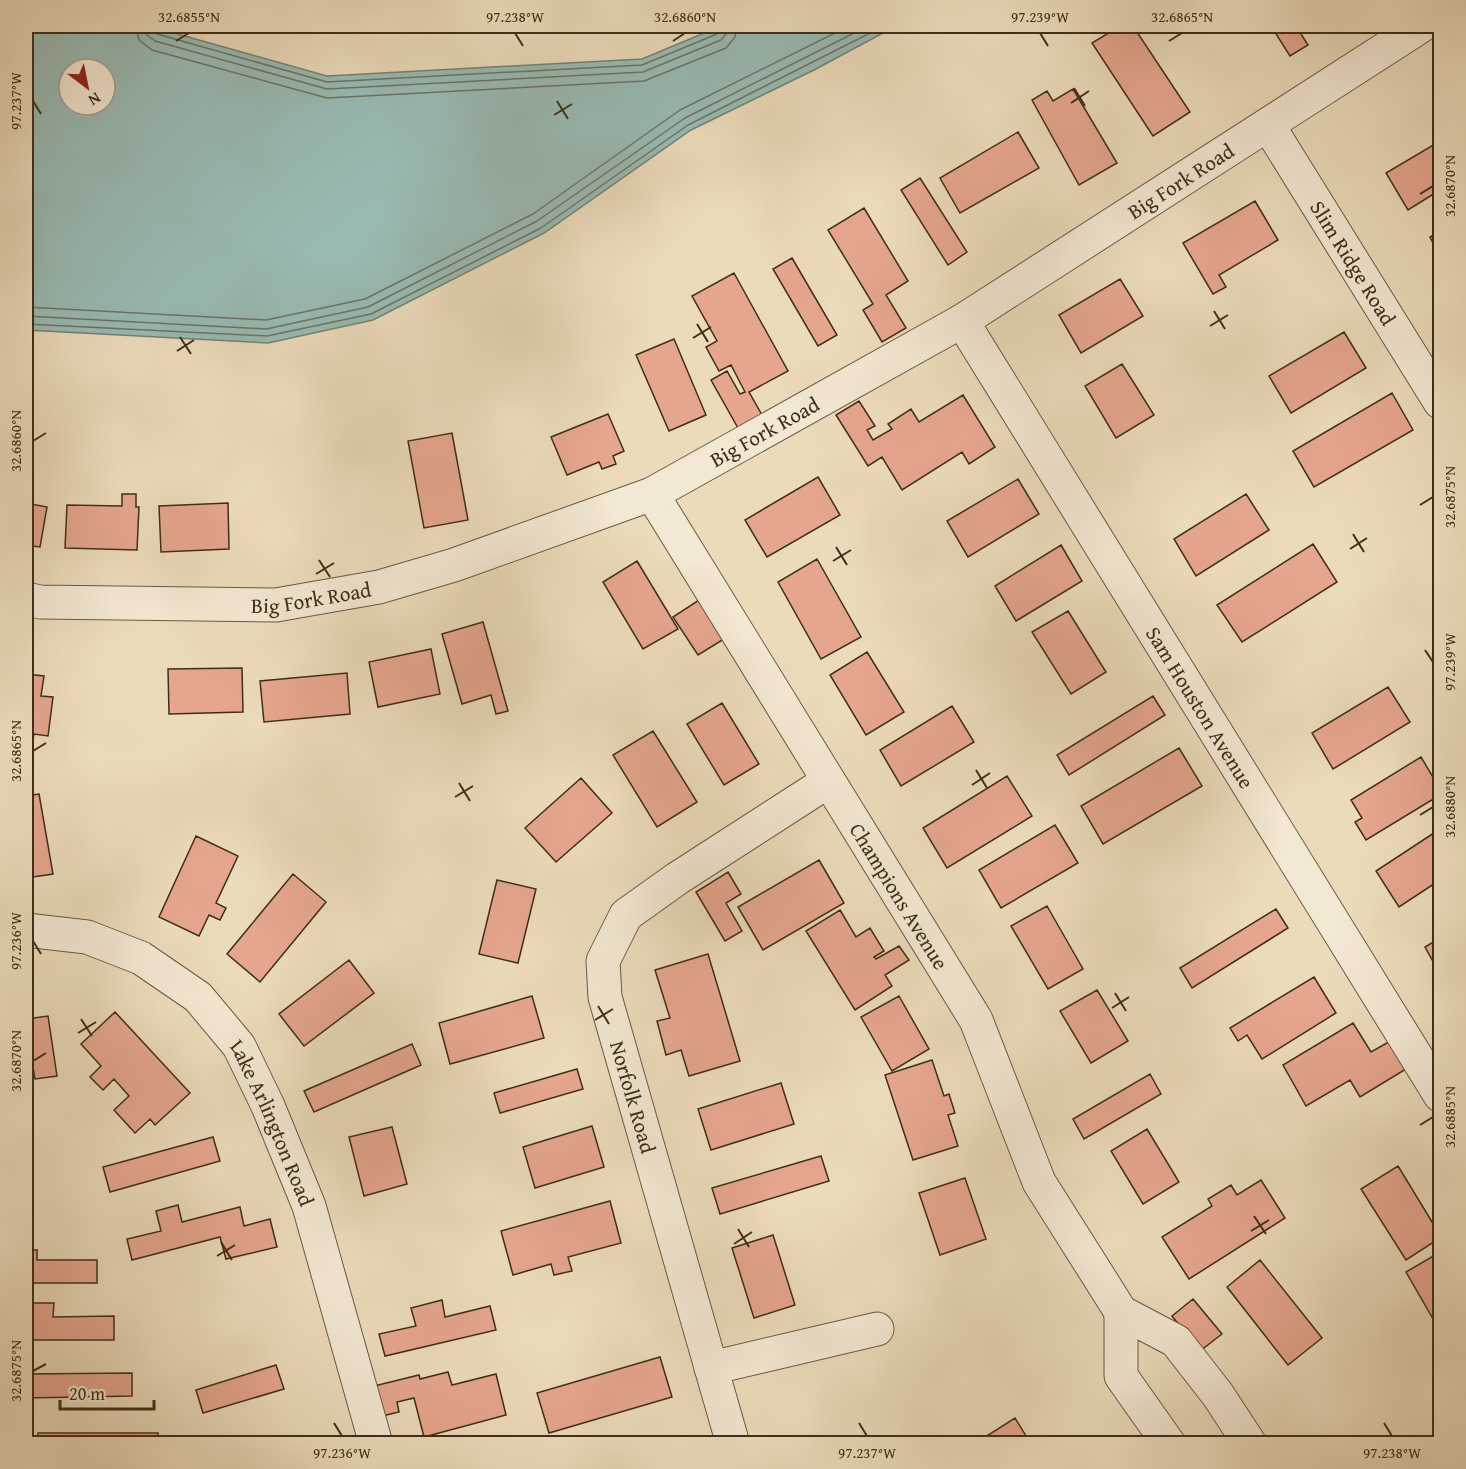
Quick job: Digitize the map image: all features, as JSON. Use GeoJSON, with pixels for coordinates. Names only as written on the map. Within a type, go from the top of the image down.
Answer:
{"type":"FeatureCollection","features":[{"type":"Feature","properties":{"kind":"street","name":"Big Fork Road"},"geometry":{"type":"LineString","coordinates":[[26,599],[40,602],[276,605],[379,587],[454,565],[652,494],[962,321],[1421,26]]}},
{"type":"Feature","properties":{"kind":"street","name":"Slim Ridge Road"},"geometry":{"type":"LineString","coordinates":[[1268,125],[1440,402]]}},
{"type":"Feature","properties":{"kind":"street","name":"Sam Houston Avenue"},"geometry":{"type":"LineString","coordinates":[[962,321],[1440,1095]]}},
{"type":"Feature","properties":{"kind":"street","name":"Champions Avenue"},"geometry":{"type":"LineString","coordinates":[[652,494],[827,782],[976,1020],[1039,1182],[1121,1312],[1176,1341],[1218,1395],[1250,1443]]}},
{"type":"Feature","properties":{"kind":"street","name":"Norfolk Road"},"geometry":{"type":"LineString","coordinates":[[733,1443],[605,997],[603,961],[626,915],[678,878],[827,782]]}},
{"type":"Feature","properties":{"kind":"street","name":"Lake Arlington Road"},"geometry":{"type":"LineString","coordinates":[[26,930],[87,937],[141,958],[198,997],[239,1046],[268,1106],[309,1206],[376,1443]]}},
{"type":"Feature","properties":{"kind":"street"},"geometry":{"type":"LineString","coordinates":[[1121,1312],[1121,1376],[1169,1443]]}},
{"type":"Feature","properties":{"kind":"street"},"geometry":{"type":"LineString","coordinates":[[711,1368],[877,1329]]}},
{"type":"Feature","properties":{"kind":"water"},"geometry":{"type":"Polygon","coordinates":[[[26,26],[149,26],[327,76],[642,59],[721,26],[896,26],[814,70],[691,130],[544,233],[373,320],[268,343],[26,330],[26,26]]]}},
{"type":"Feature","properties":{"kind":"building"},"geometry":{"type":"Polygon","coordinates":[[[1120,26],[1133,26],[1190,112],[1153,136],[1092,43],[1120,26]]]}},
{"type":"Feature","properties":{"kind":"building"},"geometry":{"type":"Polygon","coordinates":[[[1271,26],[1296,26],[1308,45],[1290,56],[1271,26]]]}},
{"type":"Feature","properties":{"kind":"building"},"geometry":{"type":"Polygon","coordinates":[[[1073,89],[1117,163],[1079,185],[1032,100],[1047,91],[1053,101],[1073,89]]]}},
{"type":"Feature","properties":{"kind":"building"},"geometry":{"type":"Polygon","coordinates":[[[1018,132],[1039,168],[960,213],[940,178],[1018,132]]]}},
{"type":"Feature","properties":{"kind":"building"},"geometry":{"type":"Polygon","coordinates":[[[1440,141],[1440,190],[1408,210],[1386,173],[1440,141]]]}},
{"type":"Feature","properties":{"kind":"building"},"geometry":{"type":"Polygon","coordinates":[[[920,178],[967,252],[948,265],[901,190],[920,178]]]}},
{"type":"Feature","properties":{"kind":"building"},"geometry":{"type":"Polygon","coordinates":[[[1255,201],[1278,240],[1219,275],[1226,287],[1213,294],[1183,243],[1255,201]]]}},
{"type":"Feature","properties":{"kind":"building"},"geometry":{"type":"Polygon","coordinates":[[[864,208],[908,281],[886,295],[906,328],[882,342],[863,310],[873,304],[828,230],[864,208]]]}},
{"type":"Feature","properties":{"kind":"building"},"geometry":{"type":"Polygon","coordinates":[[[1440,231],[1440,257],[1430,237],[1440,231]]]}},
{"type":"Feature","properties":{"kind":"building"},"geometry":{"type":"Polygon","coordinates":[[[792,258],[837,335],[818,346],[773,269],[792,258]]]}},
{"type":"Feature","properties":{"kind":"building"},"geometry":{"type":"Polygon","coordinates":[[[734,273],[788,371],[749,392],[762,415],[738,428],[711,380],[727,371],[740,394],[745,392],[731,365],[719,371],[706,347],[717,341],[692,296],[734,273]]]}},
{"type":"Feature","properties":{"kind":"building"},"geometry":{"type":"Polygon","coordinates":[[[1120,279],[1143,316],[1081,353],[1059,315],[1120,279]]]}},
{"type":"Feature","properties":{"kind":"building"},"geometry":{"type":"Polygon","coordinates":[[[1344,332],[1366,368],[1291,413],[1269,376],[1344,332]]]}},
{"type":"Feature","properties":{"kind":"building"},"geometry":{"type":"Polygon","coordinates":[[[674,339],[706,415],[669,431],[636,355],[674,339]]]}},
{"type":"Feature","properties":{"kind":"building"},"geometry":{"type":"Polygon","coordinates":[[[1122,364],[1154,415],[1116,438],[1085,386],[1122,364]]]}},
{"type":"Feature","properties":{"kind":"building"},"geometry":{"type":"Polygon","coordinates":[[[1392,393],[1413,430],[1314,487],[1293,451],[1392,393]]]}},
{"type":"Feature","properties":{"kind":"building"},"geometry":{"type":"Polygon","coordinates":[[[963,395],[995,447],[969,464],[962,452],[902,490],[882,457],[868,466],[836,415],[859,401],[875,426],[867,430],[873,440],[892,429],[888,424],[911,409],[919,422],[963,395]]]}},
{"type":"Feature","properties":{"kind":"building"},"geometry":{"type":"Polygon","coordinates":[[[608,414],[624,451],[613,456],[616,464],[602,469],[599,462],[567,475],[551,437],[608,414]]]}},
{"type":"Feature","properties":{"kind":"building"},"geometry":{"type":"Polygon","coordinates":[[[452,433],[468,520],[424,528],[408,441],[452,433]]]}},
{"type":"Feature","properties":{"kind":"building"},"geometry":{"type":"Polygon","coordinates":[[[818,477],[840,515],[767,557],[745,520],[818,477]]]}},
{"type":"Feature","properties":{"kind":"building"},"geometry":{"type":"Polygon","coordinates":[[[1018,479],[1039,514],[968,557],[947,521],[1018,479]]]}},
{"type":"Feature","properties":{"kind":"building"},"geometry":{"type":"Polygon","coordinates":[[[122,494],[136,494],[136,507],[139,507],[137,550],[65,548],[67,505],[122,506],[122,494]]]}},
{"type":"Feature","properties":{"kind":"building"},"geometry":{"type":"Polygon","coordinates":[[[1246,494],[1269,530],[1196,576],[1174,539],[1246,494]]]}},
{"type":"Feature","properties":{"kind":"building"},"geometry":{"type":"Polygon","coordinates":[[[26,503],[47,507],[40,547],[26,545],[26,503]]]}},
{"type":"Feature","properties":{"kind":"building"},"geometry":{"type":"Polygon","coordinates":[[[228,503],[229,549],[161,552],[159,506],[228,503]]]}},
{"type":"Feature","properties":{"kind":"building"},"geometry":{"type":"Polygon","coordinates":[[[1313,544],[1337,582],[1242,642],[1217,605],[1313,544]]]}},
{"type":"Feature","properties":{"kind":"building"},"geometry":{"type":"Polygon","coordinates":[[[1061,545],[1082,581],[1016,621],[995,586],[1061,545]]]}},
{"type":"Feature","properties":{"kind":"building"},"geometry":{"type":"Polygon","coordinates":[[[817,559],[861,637],[821,659],[778,582],[817,559]]]}},
{"type":"Feature","properties":{"kind":"building"},"geometry":{"type":"Polygon","coordinates":[[[637,561],[678,629],[643,649],[603,582],[637,561]]]}},
{"type":"Feature","properties":{"kind":"building"},"geometry":{"type":"Polygon","coordinates":[[[699,600],[724,639],[698,655],[673,617],[699,600]]]}},
{"type":"Feature","properties":{"kind":"building"},"geometry":{"type":"Polygon","coordinates":[[[1068,611],[1106,672],[1071,694],[1032,632],[1068,611]]]}},
{"type":"Feature","properties":{"kind":"building"},"geometry":{"type":"Polygon","coordinates":[[[483,622],[508,711],[496,714],[491,695],[462,704],[442,634],[483,622]]]}},
{"type":"Feature","properties":{"kind":"building"},"geometry":{"type":"Polygon","coordinates":[[[431,649],[440,694],[378,707],[369,662],[431,649]]]}},
{"type":"Feature","properties":{"kind":"building"},"geometry":{"type":"Polygon","coordinates":[[[867,652],[904,712],[866,735],[830,675],[867,652]]]}},
{"type":"Feature","properties":{"kind":"building"},"geometry":{"type":"Polygon","coordinates":[[[242,668],[243,712],[169,714],[168,669],[242,668]]]}},
{"type":"Feature","properties":{"kind":"building"},"geometry":{"type":"Polygon","coordinates":[[[347,673],[350,714],[264,722],[260,681],[347,673]]]}},
{"type":"Feature","properties":{"kind":"building"},"geometry":{"type":"Polygon","coordinates":[[[26,674],[44,676],[41,696],[53,697],[48,736],[34,734],[31,749],[26,748],[26,674]]]}},
{"type":"Feature","properties":{"kind":"building"},"geometry":{"type":"Polygon","coordinates":[[[1388,687],[1410,722],[1333,769],[1312,733],[1388,687]]]}},
{"type":"Feature","properties":{"kind":"building"},"geometry":{"type":"Polygon","coordinates":[[[1153,696],[1165,715],[1069,775],[1057,755],[1153,696]]]}},
{"type":"Feature","properties":{"kind":"building"},"geometry":{"type":"Polygon","coordinates":[[[722,703],[759,764],[724,785],[687,724],[722,703]]]}},
{"type":"Feature","properties":{"kind":"building"},"geometry":{"type":"Polygon","coordinates":[[[952,706],[974,742],[901,786],[880,750],[952,706]]]}},
{"type":"Feature","properties":{"kind":"building"},"geometry":{"type":"Polygon","coordinates":[[[653,731],[697,802],[657,827],[613,755],[653,731]]]}},
{"type":"Feature","properties":{"kind":"building"},"geometry":{"type":"Polygon","coordinates":[[[1179,748],[1202,786],[1103,844],[1081,806],[1179,748]]]}},
{"type":"Feature","properties":{"kind":"building"},"geometry":{"type":"Polygon","coordinates":[[[1421,757],[1440,789],[1440,795],[1366,840],[1355,822],[1362,818],[1351,800],[1421,757]]]}},
{"type":"Feature","properties":{"kind":"building"},"geometry":{"type":"Polygon","coordinates":[[[1007,776],[1032,816],[947,868],[923,828],[1007,776]]]}},
{"type":"Feature","properties":{"kind":"building"},"geometry":{"type":"Polygon","coordinates":[[[581,778],[612,813],[556,862],[525,828],[581,778]]]}},
{"type":"Feature","properties":{"kind":"building"},"geometry":{"type":"Polygon","coordinates":[[[39,794],[53,874],[26,878],[26,796],[39,794]]]}},
{"type":"Feature","properties":{"kind":"building"},"geometry":{"type":"Polygon","coordinates":[[[1055,825],[1078,863],[1001,908],[979,870],[1055,825]]]}},
{"type":"Feature","properties":{"kind":"building"},"geometry":{"type":"Polygon","coordinates":[[[1440,829],[1440,880],[1399,907],[1376,871],[1440,829]]]}},
{"type":"Feature","properties":{"kind":"building"},"geometry":{"type":"Polygon","coordinates":[[[196,836],[238,856],[216,903],[226,908],[220,920],[209,915],[199,936],[159,917],[196,836]]]}},
{"type":"Feature","properties":{"kind":"building"},"geometry":{"type":"Polygon","coordinates":[[[819,860],[844,903],[763,950],[738,907],[819,860]]]}},
{"type":"Feature","properties":{"kind":"building"},"geometry":{"type":"Polygon","coordinates":[[[728,872],[741,894],[726,903],[742,931],[725,941],[696,892],[728,872]]]}},
{"type":"Feature","properties":{"kind":"building"},"geometry":{"type":"Polygon","coordinates":[[[293,874],[326,902],[260,982],[227,954],[293,874]]]}},
{"type":"Feature","properties":{"kind":"building"},"geometry":{"type":"Polygon","coordinates":[[[497,880],[536,889],[518,963],[479,954],[497,880]]]}},
{"type":"Feature","properties":{"kind":"building"},"geometry":{"type":"Polygon","coordinates":[[[1047,906],[1083,969],[1048,989],[1011,926],[1047,906]]]}},
{"type":"Feature","properties":{"kind":"building"},"geometry":{"type":"Polygon","coordinates":[[[1276,909],[1288,928],[1192,988],[1180,968],[1276,909]]]}},
{"type":"Feature","properties":{"kind":"building"},"geometry":{"type":"Polygon","coordinates":[[[840,910],[856,937],[870,928],[884,951],[874,957],[876,959],[899,946],[909,960],[885,975],[892,986],[855,1010],[806,931],[840,910]]]}},
{"type":"Feature","properties":{"kind":"building"},"geometry":{"type":"Polygon","coordinates":[[[1440,938],[1440,974],[1425,947],[1440,938]]]}},
{"type":"Feature","properties":{"kind":"building"},"geometry":{"type":"Polygon","coordinates":[[[708,954],[740,1061],[689,1076],[681,1050],[666,1055],[657,1021],[670,1018],[655,970],[708,954]]]}},
{"type":"Feature","properties":{"kind":"building"},"geometry":{"type":"Polygon","coordinates":[[[349,960],[374,993],[304,1046],[279,1014],[349,960]]]}},
{"type":"Feature","properties":{"kind":"building"},"geometry":{"type":"Polygon","coordinates":[[[1314,977],[1336,1013],[1262,1059],[1247,1035],[1238,1041],[1230,1028],[1314,977]]]}},
{"type":"Feature","properties":{"kind":"building"},"geometry":{"type":"Polygon","coordinates":[[[1097,990],[1128,1041],[1091,1063],[1060,1011],[1097,990]]]}},
{"type":"Feature","properties":{"kind":"building"},"geometry":{"type":"Polygon","coordinates":[[[532,996],[544,1038],[450,1064],[439,1023],[532,996]]]}},
{"type":"Feature","properties":{"kind":"building"},"geometry":{"type":"Polygon","coordinates":[[[899,996],[929,1049],[892,1071],[861,1017],[899,996]]]}},
{"type":"Feature","properties":{"kind":"building"},"geometry":{"type":"Polygon","coordinates":[[[115,1012],[190,1093],[155,1125],[150,1119],[135,1133],[114,1110],[129,1096],[114,1079],[103,1090],[90,1077],[101,1066],[81,1044],[115,1012]]]}},
{"type":"Feature","properties":{"kind":"building"},"geometry":{"type":"Polygon","coordinates":[[[48,1016],[57,1076],[35,1079],[32,1061],[26,1062],[26,1019],[48,1016]]]}},
{"type":"Feature","properties":{"kind":"building"},"geometry":{"type":"Polygon","coordinates":[[[1353,1023],[1371,1052],[1394,1039],[1411,1066],[1360,1097],[1350,1080],[1306,1106],[1283,1065],[1353,1023]]]}},
{"type":"Feature","properties":{"kind":"building"},"geometry":{"type":"Polygon","coordinates":[[[412,1044],[421,1065],[314,1112],[304,1091],[412,1044]]]}},
{"type":"Feature","properties":{"kind":"building"},"geometry":{"type":"Polygon","coordinates":[[[932,1060],[944,1096],[949,1094],[955,1113],[948,1115],[958,1146],[913,1160],[885,1075],[932,1060]]]}},
{"type":"Feature","properties":{"kind":"building"},"geometry":{"type":"Polygon","coordinates":[[[577,1069],[583,1089],[500,1113],[494,1093],[577,1069]]]}},
{"type":"Feature","properties":{"kind":"building"},"geometry":{"type":"Polygon","coordinates":[[[1150,1074],[1161,1094],[1084,1139],[1073,1119],[1150,1074]]]}},
{"type":"Feature","properties":{"kind":"building"},"geometry":{"type":"Polygon","coordinates":[[[781,1083],[794,1124],[711,1150],[698,1109],[781,1083]]]}},
{"type":"Feature","properties":{"kind":"building"},"geometry":{"type":"Polygon","coordinates":[[[592,1126],[604,1167],[535,1188],[523,1147],[592,1126]]]}},
{"type":"Feature","properties":{"kind":"building"},"geometry":{"type":"Polygon","coordinates":[[[392,1127],[407,1184],[364,1196],[349,1137],[392,1127]]]}},
{"type":"Feature","properties":{"kind":"building"},"geometry":{"type":"Polygon","coordinates":[[[1147,1129],[1179,1182],[1143,1204],[1111,1151],[1147,1129]]]}},
{"type":"Feature","properties":{"kind":"building"},"geometry":{"type":"Polygon","coordinates":[[[213,1137],[220,1161],[110,1192],[103,1167],[213,1137]]]}},
{"type":"Feature","properties":{"kind":"building"},"geometry":{"type":"Polygon","coordinates":[[[821,1156],[829,1181],[720,1214],[712,1188],[821,1156]]]}},
{"type":"Feature","properties":{"kind":"building"},"geometry":{"type":"Polygon","coordinates":[[[1398,1166],[1440,1235],[1440,1238],[1406,1260],[1361,1189],[1398,1166]]]}},
{"type":"Feature","properties":{"kind":"building"},"geometry":{"type":"Polygon","coordinates":[[[965,1178],[986,1239],[940,1255],[919,1193],[965,1178]]]}},
{"type":"Feature","properties":{"kind":"building"},"geometry":{"type":"Polygon","coordinates":[[[1261,1180],[1285,1218],[1189,1279],[1162,1237],[1212,1206],[1208,1199],[1231,1185],[1237,1195],[1261,1180]]]}},
{"type":"Feature","properties":{"kind":"building"},"geometry":{"type":"Polygon","coordinates":[[[610,1201],[621,1243],[568,1257],[572,1271],[554,1275],[551,1264],[513,1275],[501,1231],[610,1201]]]}},
{"type":"Feature","properties":{"kind":"building"},"geometry":{"type":"Polygon","coordinates":[[[178,1205],[182,1222],[240,1207],[244,1226],[270,1219],[277,1247],[226,1259],[220,1237],[132,1260],[127,1239],[161,1231],[156,1211],[178,1205]]]}},
{"type":"Feature","properties":{"kind":"building"},"geometry":{"type":"Polygon","coordinates":[[[773,1235],[795,1305],[754,1318],[732,1248],[773,1235]]]}},
{"type":"Feature","properties":{"kind":"building"},"geometry":{"type":"Polygon","coordinates":[[[26,1250],[37,1250],[37,1260],[97,1260],[97,1283],[26,1283],[26,1250]]]}},
{"type":"Feature","properties":{"kind":"building"},"geometry":{"type":"Polygon","coordinates":[[[1440,1252],[1440,1331],[1406,1272],[1440,1252]]]}},
{"type":"Feature","properties":{"kind":"building"},"geometry":{"type":"Polygon","coordinates":[[[1260,1260],[1322,1338],[1288,1365],[1227,1287],[1260,1260]]]}},
{"type":"Feature","properties":{"kind":"building"},"geometry":{"type":"Polygon","coordinates":[[[1193,1299],[1222,1334],[1200,1351],[1172,1316],[1193,1299]]]}},
{"type":"Feature","properties":{"kind":"building"},"geometry":{"type":"Polygon","coordinates":[[[442,1300],[445,1317],[490,1306],[496,1330],[385,1356],[379,1334],[416,1326],[411,1308],[442,1300]]]}},
{"type":"Feature","properties":{"kind":"building"},"geometry":{"type":"Polygon","coordinates":[[[29,1303],[54,1303],[53,1317],[114,1316],[114,1340],[26,1340],[29,1303]]]}},
{"type":"Feature","properties":{"kind":"building"},"geometry":{"type":"Polygon","coordinates":[[[660,1357],[672,1397],[549,1433],[537,1393],[660,1357]]]}},
{"type":"Feature","properties":{"kind":"building"},"geometry":{"type":"Polygon","coordinates":[[[276,1365],[284,1389],[203,1413],[196,1390],[276,1365]]]}},
{"type":"Feature","properties":{"kind":"building"},"geometry":{"type":"Polygon","coordinates":[[[448,1372],[452,1385],[496,1374],[506,1415],[424,1437],[414,1398],[397,1402],[399,1412],[378,1417],[370,1387],[419,1375],[420,1379],[448,1372]]]}},
{"type":"Feature","properties":{"kind":"building"},"geometry":{"type":"Polygon","coordinates":[[[132,1373],[132,1396],[26,1398],[26,1374],[132,1373]]]}},
{"type":"Feature","properties":{"kind":"building"},"geometry":{"type":"Polygon","coordinates":[[[1015,1418],[1031,1444],[974,1444],[1015,1418]]]}},
{"type":"Feature","properties":{"kind":"building"},"geometry":{"type":"Polygon","coordinates":[[[38,1433],[158,1433],[158,1444],[38,1444],[38,1433]]]}}]}
